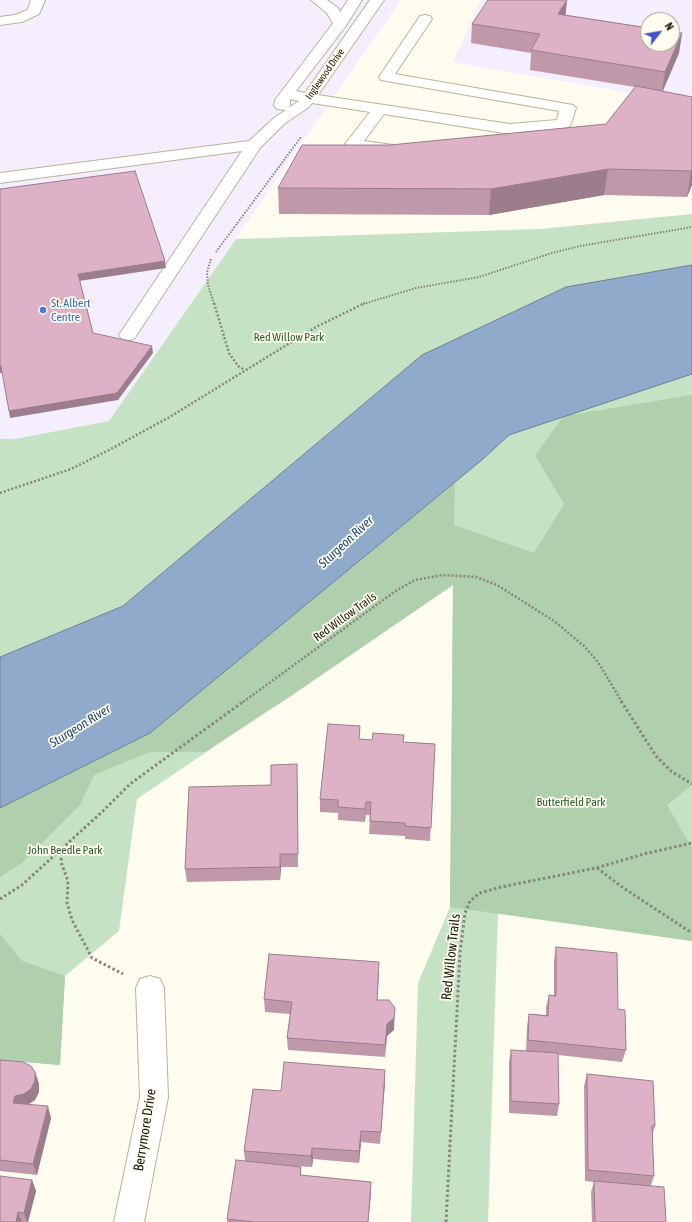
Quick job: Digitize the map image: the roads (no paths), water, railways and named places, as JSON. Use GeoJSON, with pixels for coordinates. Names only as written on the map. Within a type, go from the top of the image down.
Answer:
{"type":"FeatureCollection","features":[{"type":"Feature","properties":{"kind":"street"},"geometry":{"type":"LineString","coordinates":[[0,21],[17,19],[34,12],[38,0]]}},
{"type":"Feature","properties":{"kind":"street"},"geometry":{"type":"LineString","coordinates":[[318,0],[332,11],[340,24]]}},
{"type":"Feature","properties":{"kind":"street","name":"Inglewood Drive"},"geometry":{"type":"LineString","coordinates":[[279,121],[282,100],[340,24],[355,0]]}},
{"type":"Feature","properties":{"kind":"street","name":"Inglewood Drive"},"geometry":{"type":"LineString","coordinates":[[279,121],[304,104],[377,0]]}},
{"type":"Feature","properties":{"kind":"street"},"geometry":{"type":"LineString","coordinates":[[402,148],[353,144],[377,95],[425,19]]}},
{"type":"Feature","properties":{"kind":"street"},"geometry":{"type":"LineString","coordinates":[[286,94],[309,97],[377,95],[568,108],[563,124],[510,129],[465,123],[377,95]]}},
{"type":"Feature","properties":{"kind":"street"},"geometry":{"type":"LineString","coordinates":[[128,335],[254,145],[279,121]]}},
{"type":"Feature","properties":{"kind":"street"},"geometry":{"type":"LineString","coordinates":[[451,137],[465,123]]}},
{"type":"Feature","properties":{"kind":"street"},"geometry":{"type":"LineString","coordinates":[[0,178],[254,145]]}},
{"type":"Feature","properties":{"kind":"street","name":"Berrymore Drive"},"geometry":{"type":"LineString","coordinates":[[129,1222],[154,1097],[150,988]]}},
{"type":"Feature","properties":{"kind":"water","name":"Sturgeon River"},"geometry":{"type":"Polygon","coordinates":[[[692,265],[692,374],[509,435],[483,459],[150,733],[0,808],[0,657],[123,606],[422,355],[566,287],[692,265]]]}},
{"type":"Feature","properties":{"kind":"place","name":"St. Albert Centre"},"geometry":{"type":"Point","coordinates":[43,310]}},
{"type":"Feature","properties":{"kind":"park label","name":"Red Willow Park"},"geometry":{"type":"Point","coordinates":[289,337]}},
{"type":"Feature","properties":{"kind":"park label","name":"Butterfield Park"},"geometry":{"type":"Point","coordinates":[571,802]}},
{"type":"Feature","properties":{"kind":"park label","name":"John Beedle Park"},"geometry":{"type":"Point","coordinates":[65,850]}}]}
